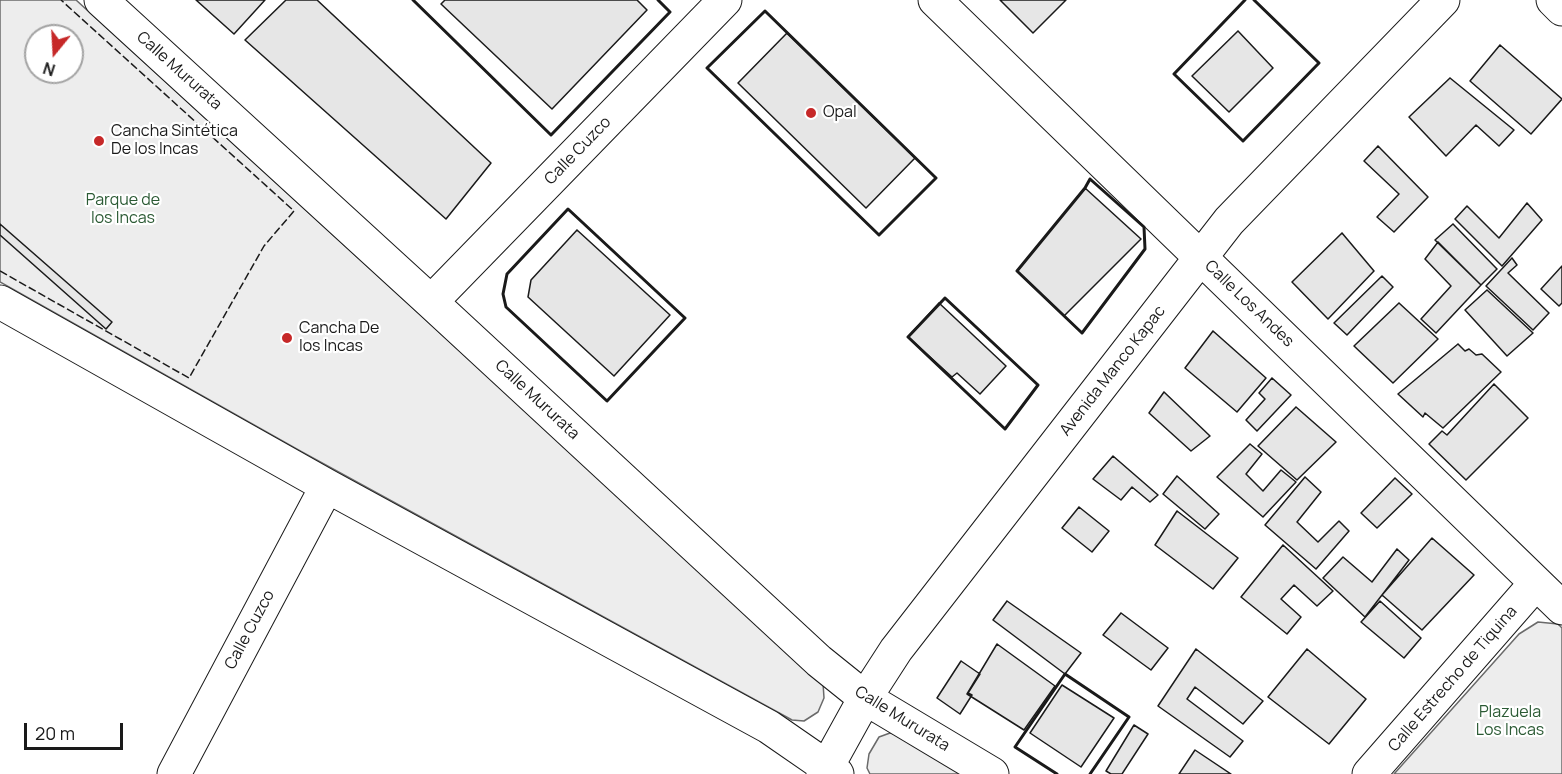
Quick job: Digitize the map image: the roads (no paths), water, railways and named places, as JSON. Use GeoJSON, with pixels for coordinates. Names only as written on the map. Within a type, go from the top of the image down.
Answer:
{"type":"FeatureCollection","features":[{"type":"Feature","properties":{"kind":"street","name":"Calle Mururata"},"geometry":{"type":"LineString","coordinates":[[101,0],[819,661],[865,698],[992,774]]}},
{"type":"Feature","properties":{"kind":"street","name":"Calle Cuzco"},"geometry":{"type":"LineString","coordinates":[[431,302],[725,0]]}},
{"type":"Feature","properties":{"kind":"street","name":"Calle Los Andes"},"geometry":{"type":"LineString","coordinates":[[935,0],[1562,608]]}},
{"type":"Feature","properties":{"kind":"street","name":"Avenida Manco Kapac"},"geometry":{"type":"LineString","coordinates":[[829,772],[865,698],[896,650],[1229,221],[1443,0]]}},
{"type":"Feature","properties":{"kind":"street"},"geometry":{"type":"LineString","coordinates":[[1553,0],[1562,9]]}},
{"type":"Feature","properties":{"kind":"street"},"geometry":{"type":"LineString","coordinates":[[0,302],[327,486],[769,727],[829,772]]}},
{"type":"Feature","properties":{"kind":"street","name":"Calle Cuzco"},"geometry":{"type":"LineString","coordinates":[[174,774],[327,486]]}},
{"type":"Feature","properties":{"kind":"street","name":"Calle Estrecho de Tiquina"},"geometry":{"type":"LineString","coordinates":[[1369,774],[1536,583]]}},
{"type":"Feature","properties":{"kind":"place","name":"Opal"},"geometry":{"type":"Point","coordinates":[811,113]}},
{"type":"Feature","properties":{"kind":"place","name":"Cancha Sintética De los Incas"},"geometry":{"type":"Point","coordinates":[99,141]}},
{"type":"Feature","properties":{"kind":"place","name":"Cancha De los Incas"},"geometry":{"type":"Point","coordinates":[287,338]}},
{"type":"Feature","properties":{"kind":"park label","name":"Parque de los Incas"},"geometry":{"type":"Point","coordinates":[123,210]}},
{"type":"Feature","properties":{"kind":"park label","name":"Plazuela Los Incas"},"geometry":{"type":"Point","coordinates":[1510,722]}}]}
